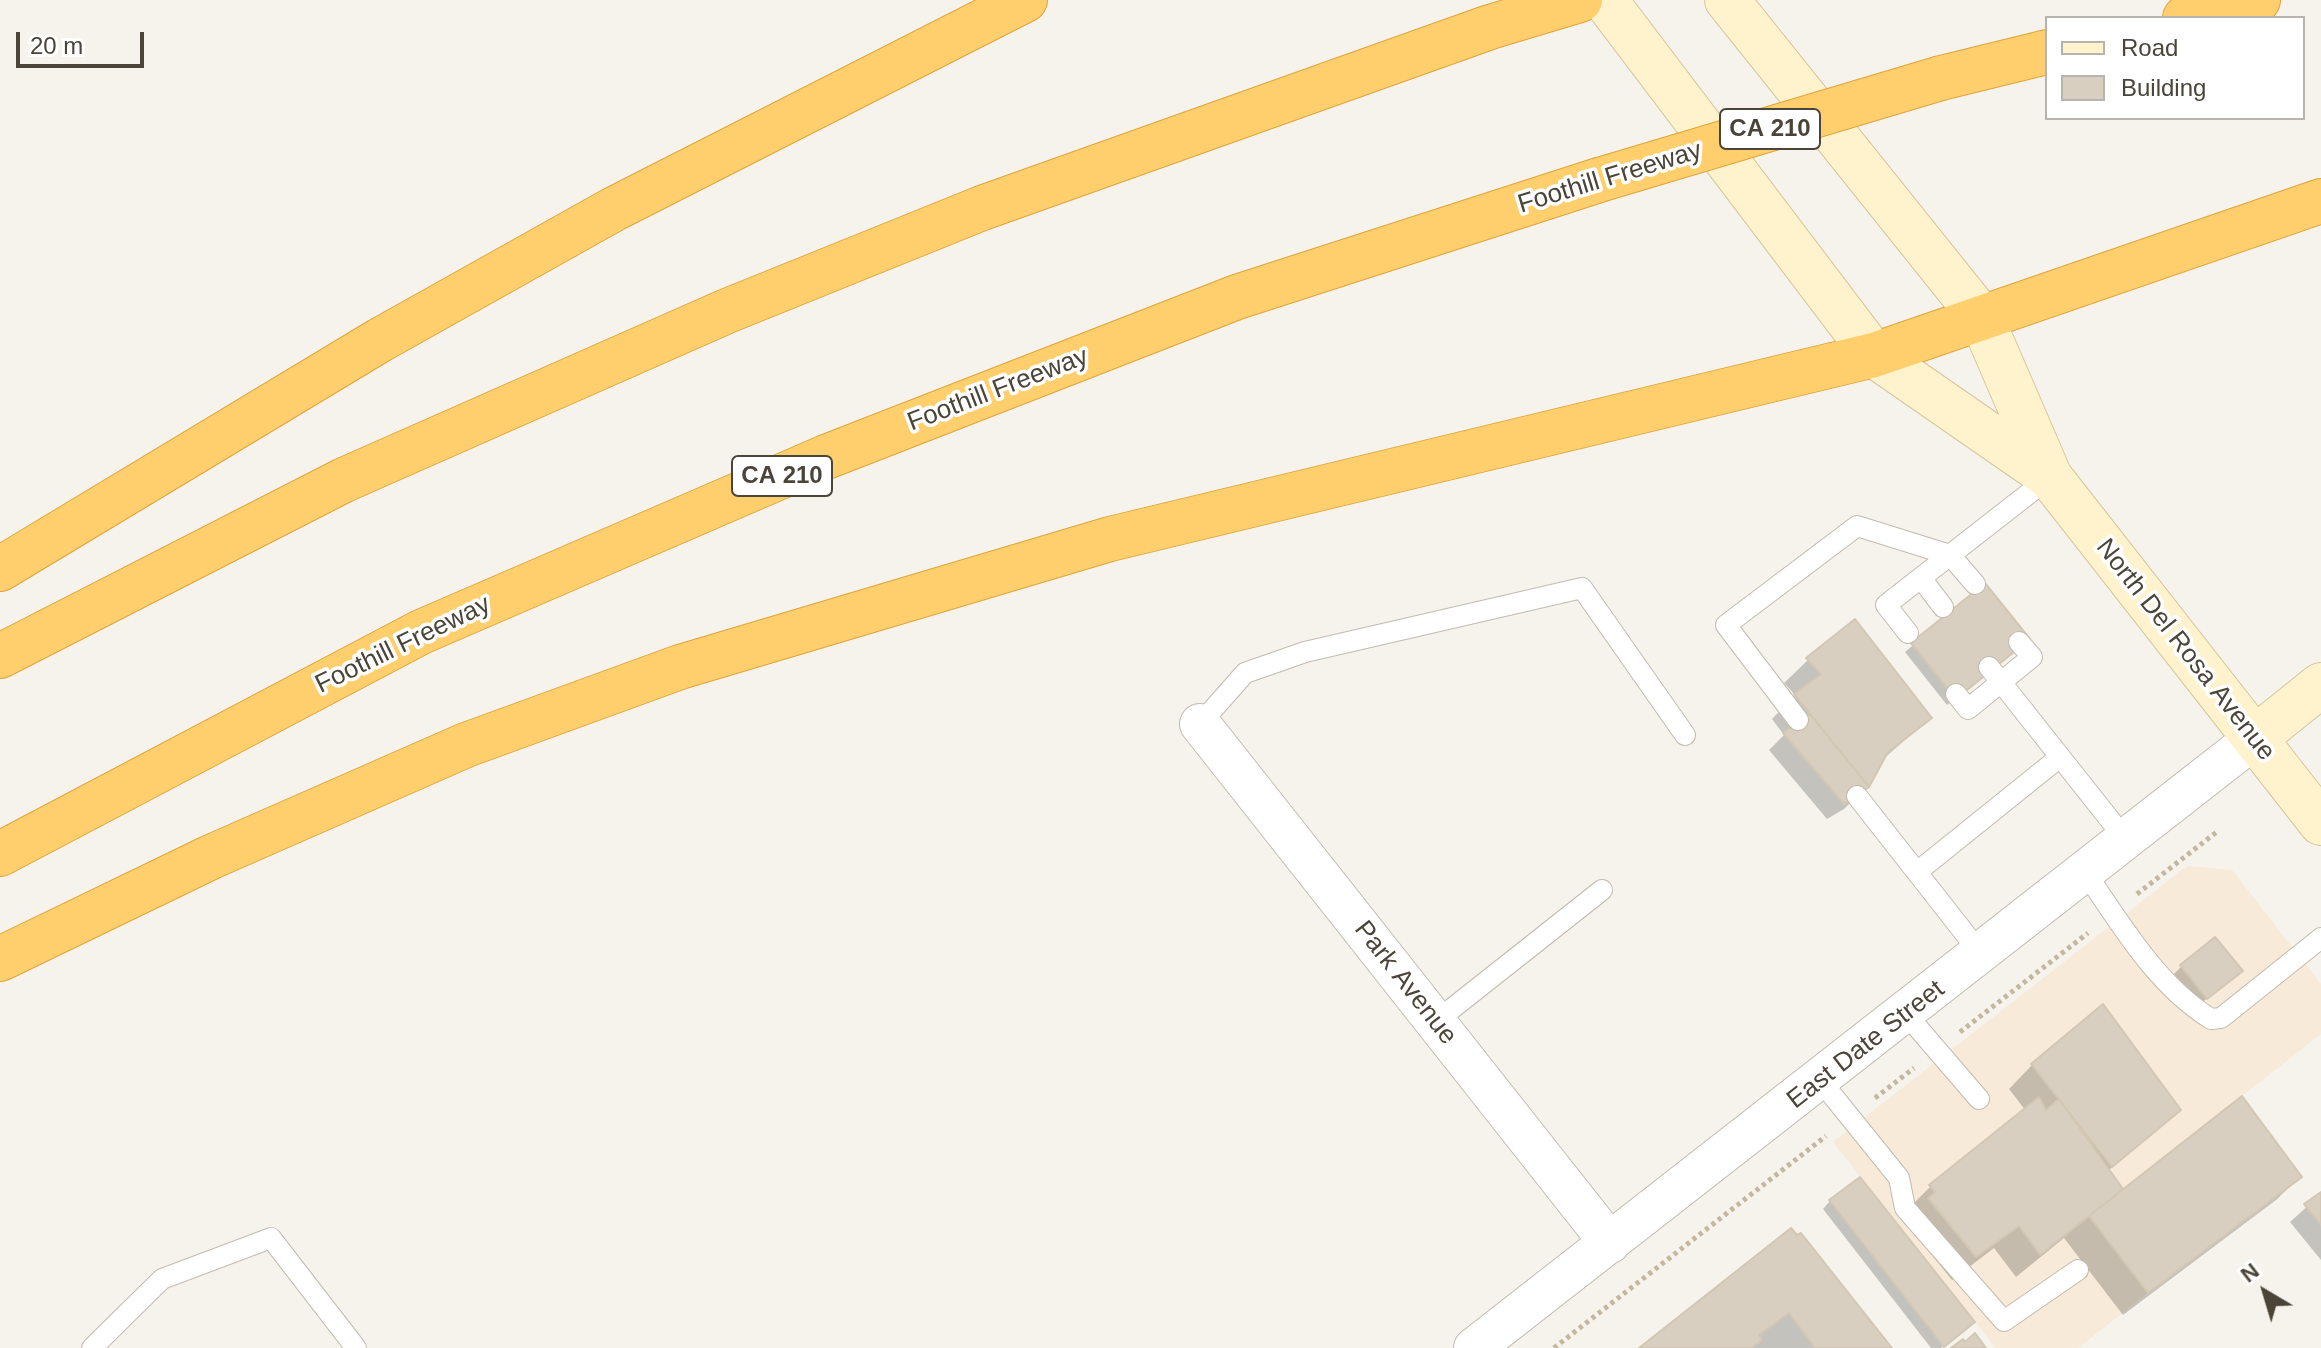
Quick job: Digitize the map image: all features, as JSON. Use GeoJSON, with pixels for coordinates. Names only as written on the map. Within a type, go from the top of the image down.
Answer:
{"type":"FeatureCollection","features":[{"type":"Feature","properties":{"kind":"highway"},"geometry":{"type":"LineString","coordinates":[[0,569],[380,340],[614,209],[1025,0]]}},
{"type":"Feature","properties":{"kind":"highway"},"geometry":{"type":"LineString","coordinates":[[0,656],[344,480],[727,311],[982,208],[1490,27],[1580,0]]}},
{"type":"Feature","properties":{"kind":"highway"},"geometry":{"type":"LineString","coordinates":[[2193,16],[2258,0]]}},
{"type":"Feature","properties":{"kind":"highway","name":"Foothill Freeway"},"geometry":{"type":"LineString","coordinates":[[0,854],[421,632],[826,457],[1237,297],[1599,180],[1941,78],[2045,52]]}},
{"type":"Feature","properties":{"kind":"highway"},"geometry":{"type":"LineString","coordinates":[[0,959],[211,857],[466,745],[680,667],[1110,539],[1874,355],[2321,201]]}},
{"type":"Feature","properties":{"kind":"main road","name":"North Del Rosa Avenue"},"geometry":{"type":"LineString","coordinates":[[1605,0],[1874,355],[2050,477]]}},
{"type":"Feature","properties":{"kind":"main road","name":"North Del Rosa Avenue"},"geometry":{"type":"LineString","coordinates":[[1727,0],[1981,317],[2050,477],[2321,823]]}},
{"type":"Feature","properties":{"kind":"main road"},"geometry":{"type":"LineString","coordinates":[[2255,738],[2321,685]]}},
{"type":"Feature","properties":{"kind":"street","name":"Park Avenue"},"geometry":{"type":"LineString","coordinates":[[1200,724],[1610,1243]]}},
{"type":"Feature","properties":{"kind":"street","name":"East Date Street"},"geometry":{"type":"LineString","coordinates":[[1474,1348],[1906,1014],[2255,738]]}},
{"type":"Feature","properties":{"kind":"lane"},"geometry":{"type":"LineString","coordinates":[[1908,633],[1886,605],[2050,477]]}},
{"type":"Feature","properties":{"kind":"lane"},"geometry":{"type":"LineString","coordinates":[[1798,720],[1726,625],[1857,526],[1950,555],[1975,584]]}},
{"type":"Feature","properties":{"kind":"lane"},"geometry":{"type":"LineString","coordinates":[[1921,578],[1943,607]]}},
{"type":"Feature","properties":{"kind":"lane"},"geometry":{"type":"LineString","coordinates":[[1200,724],[1245,673],[1305,652],[1582,588],[1685,735]]}},
{"type":"Feature","properties":{"kind":"lane"},"geometry":{"type":"LineString","coordinates":[[1956,694],[1968,709],[1995,674],[2032,657],[2019,642]]}},
{"type":"Feature","properties":{"kind":"lane"},"geometry":{"type":"LineString","coordinates":[[1995,674],[2126,840]]}},
{"type":"Feature","properties":{"kind":"lane"},"geometry":{"type":"LineString","coordinates":[[1917,872],[2060,757]]}},
{"type":"Feature","properties":{"kind":"lane"},"geometry":{"type":"LineString","coordinates":[[1857,796],[1981,954]]}},
{"type":"Feature","properties":{"kind":"lane"},"geometry":{"type":"LineString","coordinates":[[2085,872],[2141,953],[2190,1007],[2211,1019],[2221,1018],[2321,938]]}},
{"type":"Feature","properties":{"kind":"lane"},"geometry":{"type":"LineString","coordinates":[[1435,1022],[1602,890]]}},
{"type":"Feature","properties":{"kind":"lane"},"geometry":{"type":"LineString","coordinates":[[1906,1014],[1979,1099]]}},
{"type":"Feature","properties":{"kind":"lane"},"geometry":{"type":"LineString","coordinates":[[1820,1080],[1899,1178],[1905,1208],[2004,1321],[2078,1270]]}},
{"type":"Feature","properties":{"kind":"lane"},"geometry":{"type":"LineString","coordinates":[[92,1348],[162,1279],[271,1238],[356,1348]]}},
{"type":"Feature","properties":{"kind":"path"},"geometry":{"type":"LineString","coordinates":[[1554,1348],[2218,831]]}},
{"type":"Feature","properties":{"kind":"shaded area"},"geometry":{"type":"Polygon","coordinates":[[[2187,866],[2232,870],[2321,984],[2321,1034],[2089,1216],[2148,1293],[2078,1348],[1996,1348],[1833,1142],[2187,866]]]}},
{"type":"Feature","properties":{"kind":"building"},"geometry":{"type":"Polygon","coordinates":[[[1985,583],[2030,639],[1956,699],[1911,643],[1985,583]]]}},
{"type":"Feature","properties":{"kind":"building"},"geometry":{"type":"Polygon","coordinates":[[[1855,619],[1932,718],[1888,752],[1869,787],[1794,694],[1821,674],[1806,658],[1855,619]]]}},
{"type":"Feature","properties":{"kind":"building"},"geometry":{"type":"Polygon","coordinates":[[[1810,714],[1869,787],[1844,804],[1783,733],[1810,714]]]}},
{"type":"Feature","properties":{"kind":"building"},"geometry":{"type":"Polygon","coordinates":[[[2215,937],[2243,971],[2207,999],[2180,965],[2215,937]]]}},
{"type":"Feature","properties":{"kind":"building"},"geometry":{"type":"Polygon","coordinates":[[[2103,1004],[2181,1110],[2112,1167],[2031,1064],[2103,1004]]]}},
{"type":"Feature","properties":{"kind":"building"},"geometry":{"type":"Polygon","coordinates":[[[2242,1096],[2302,1177],[2148,1293],[2089,1216],[2242,1096]]]}},
{"type":"Feature","properties":{"kind":"building"},"geometry":{"type":"Polygon","coordinates":[[[2039,1097],[2046,1110],[2059,1099],[2123,1189],[2040,1255],[2019,1226],[1976,1257],[1928,1198],[1935,1192],[1929,1185],[2039,1097]]]}},
{"type":"Feature","properties":{"kind":"building"},"geometry":{"type":"Polygon","coordinates":[[[1860,1177],[1975,1322],[1944,1347],[1829,1200],[1860,1177]]]}},
{"type":"Feature","properties":{"kind":"building"},"geometry":{"type":"Polygon","coordinates":[[[2321,1192],[2321,1225],[2304,1204],[2321,1192]]]}},
{"type":"Feature","properties":{"kind":"building"},"geometry":{"type":"Polygon","coordinates":[[[1791,1228],[1797,1235],[1801,1233],[1892,1348],[1815,1348],[1789,1313],[1759,1335],[1762,1340],[1751,1348],[1639,1348],[1791,1228]]]}},
{"type":"Feature","properties":{"kind":"building"},"geometry":{"type":"Polygon","coordinates":[[[1975,1333],[1986,1348],[1951,1348],[1963,1339],[1965,1342],[1975,1333]]]}}]}
